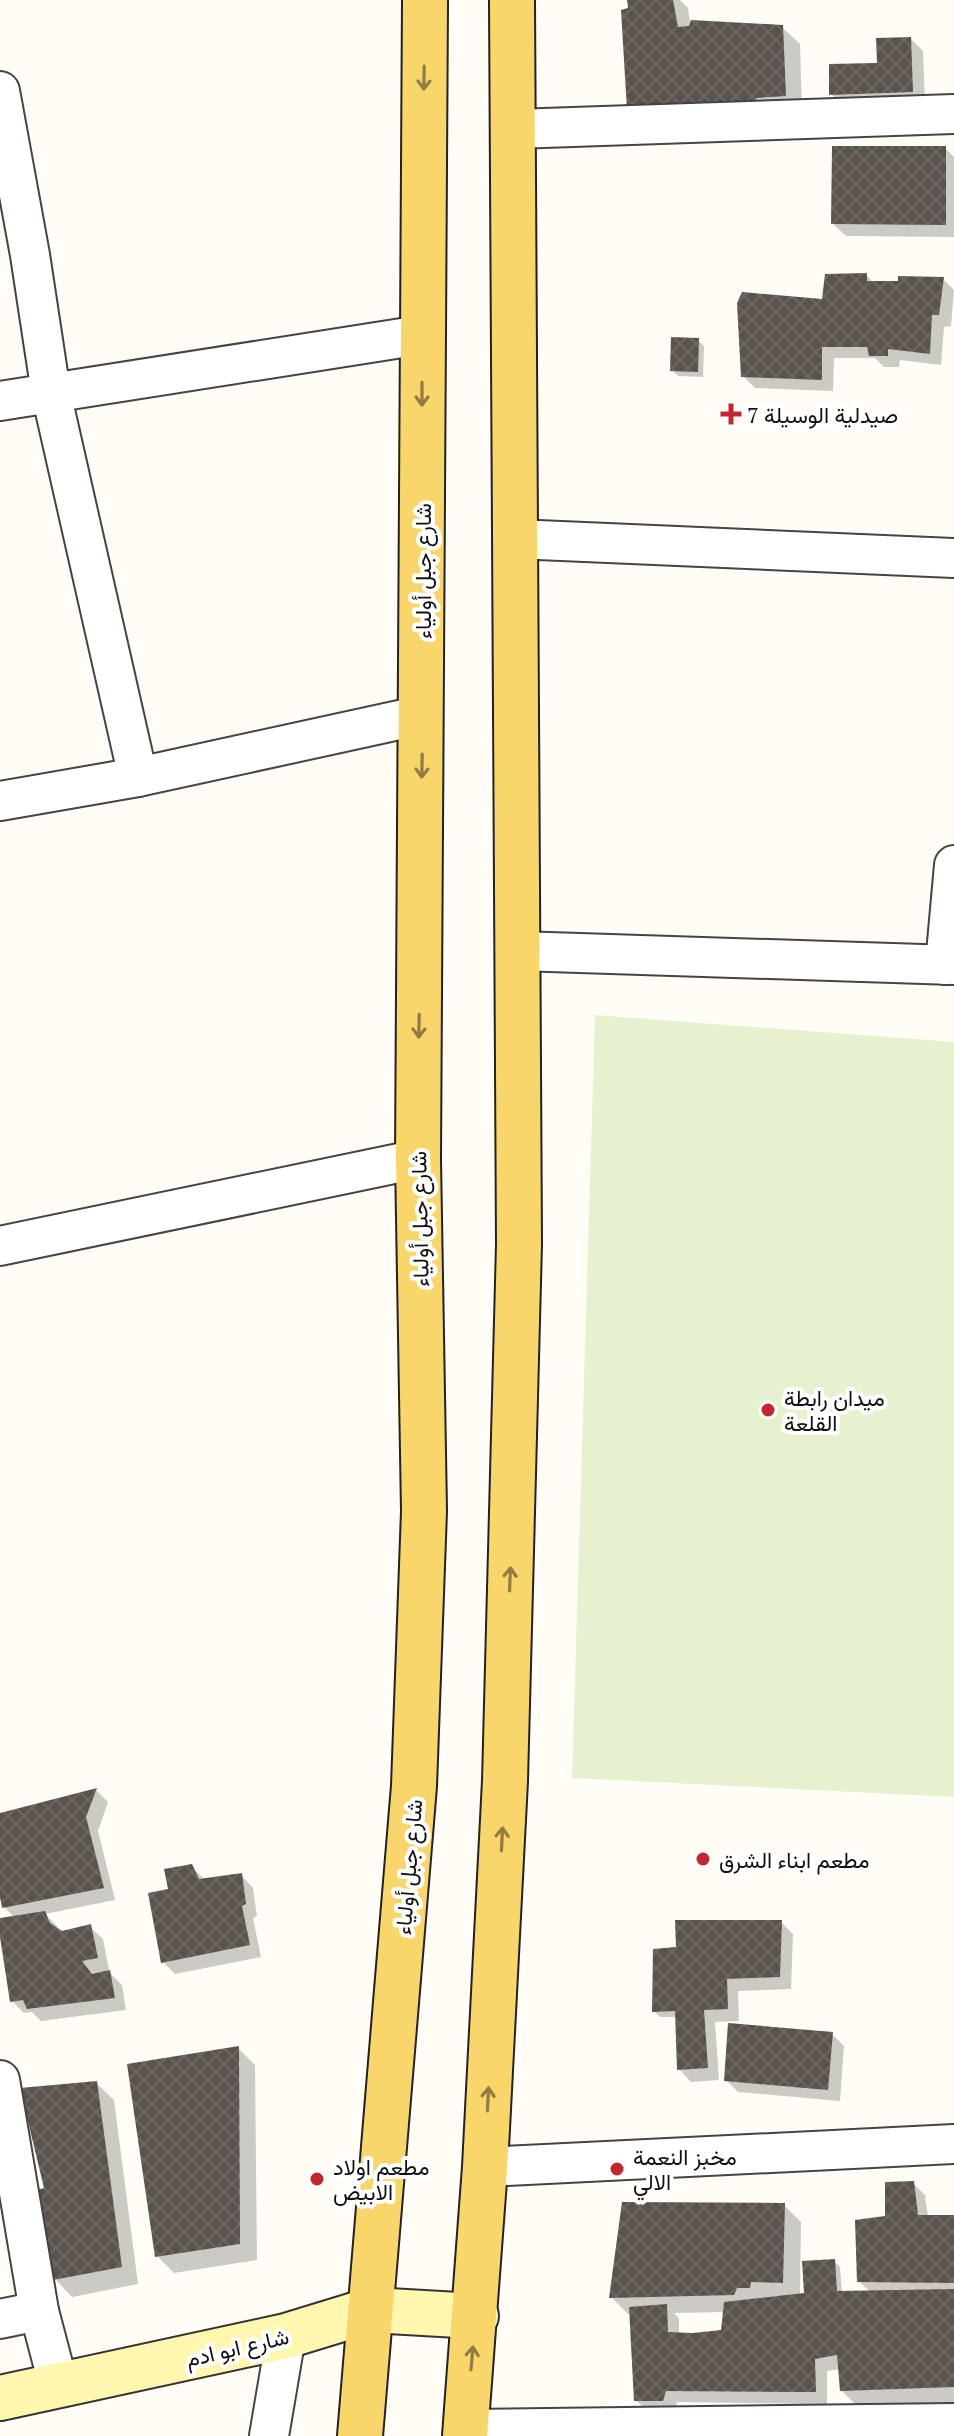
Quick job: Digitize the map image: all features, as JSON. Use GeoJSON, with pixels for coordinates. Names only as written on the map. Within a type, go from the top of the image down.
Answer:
{"type":"FeatureCollection","features":[{"type":"Feature","properties":{"kind":"main road","name":"شارع جبل أولياء"},"geometry":{"type":"LineString","coordinates":[[360,2436],[414,1786],[424,1511],[418,1159],[425,0]]}},
{"type":"Feature","properties":{"kind":"main road"},"geometry":{"type":"LineString","coordinates":[[466,2432],[485,2167],[505,1781],[519,1260],[512,0]]}},
{"type":"Feature","properties":{"kind":"street"},"geometry":{"type":"LineString","coordinates":[[0,91],[51,393],[138,777]]}},
{"type":"Feature","properties":{"kind":"street"},"geometry":{"type":"LineString","coordinates":[[514,129],[954,114]]}},
{"type":"Feature","properties":{"kind":"street"},"geometry":{"type":"LineString","coordinates":[[0,401],[421,335]]}},
{"type":"Feature","properties":{"kind":"street"},"geometry":{"type":"LineString","coordinates":[[515,539],[954,558]]}},
{"type":"Feature","properties":{"kind":"street"},"geometry":{"type":"LineString","coordinates":[[0,801],[138,777],[422,715]]}},
{"type":"Feature","properties":{"kind":"street"},"geometry":{"type":"LineString","coordinates":[[518,951],[950,965],[954,865]]}},
{"type":"Feature","properties":{"kind":"street"},"geometry":{"type":"LineString","coordinates":[[0,1246],[418,1159]]}},
{"type":"Feature","properties":{"kind":"street"},"geometry":{"type":"LineString","coordinates":[[0,2080],[39,2311],[59,2387]]}},
{"type":"Feature","properties":{"kind":"street"},"geometry":{"type":"LineString","coordinates":[[485,2167],[954,2144]]}},
{"type":"Feature","properties":{"kind":"street","name":"شارع ابو ادم"},"geometry":{"type":"LineString","coordinates":[[0,2398],[286,2336],[371,2310],[476,2316]]}},
{"type":"Feature","properties":{"kind":"street"},"geometry":{"type":"LineString","coordinates":[[0,2319],[39,2311]]}},
{"type":"Feature","properties":{"kind":"street"},"geometry":{"type":"LineString","coordinates":[[269,2436],[286,2336]]}},
{"type":"Feature","properties":{"kind":"street"},"geometry":{"type":"LineString","coordinates":[[466,2432],[954,2423]]}},
{"type":"Feature","properties":{"kind":"green space","name":"ميدان رابطة القلعة"},"geometry":{"type":"Polygon","coordinates":[[[595,1015],[954,1042],[954,1797],[572,1778],[595,1015]]]}},
{"type":"Feature","properties":{"kind":"building"},"geometry":{"type":"Polygon","coordinates":[[[627,0],[673,0],[678,27],[689,26],[691,20],[783,25],[786,96],[756,98],[757,105],[627,110],[621,10],[628,8],[627,0]]]}},
{"type":"Feature","properties":{"kind":"building"},"geometry":{"type":"Polygon","coordinates":[[[911,37],[913,92],[829,95],[829,64],[877,63],[876,38],[911,37]]]}},
{"type":"Feature","properties":{"kind":"building"},"geometry":{"type":"Polygon","coordinates":[[[832,146],[946,146],[946,225],[831,224],[832,146]]]}},
{"type":"Feature","properties":{"kind":"building"},"geometry":{"type":"Polygon","coordinates":[[[867,273],[867,281],[898,281],[898,276],[944,277],[939,315],[932,315],[930,354],[888,349],[888,356],[869,356],[867,347],[822,347],[822,380],[741,377],[737,303],[742,292],[822,299],[825,274],[867,273]]]}},
{"type":"Feature","properties":{"kind":"building"},"geometry":{"type":"Polygon","coordinates":[[[671,337],[699,338],[698,372],[670,371],[671,337]]]}},
{"type":"Feature","properties":{"kind":"building"},"geometry":{"type":"Polygon","coordinates":[[[97,1788],[86,1817],[104,1888],[2,1908],[0,1813],[97,1788]]]}},
{"type":"Feature","properties":{"kind":"building"},"geometry":{"type":"Polygon","coordinates":[[[192,1864],[199,1879],[242,1873],[246,1904],[242,1906],[250,1945],[161,1963],[148,1893],[168,1889],[164,1869],[192,1864]]]}},
{"type":"Feature","properties":{"kind":"building"},"geometry":{"type":"Polygon","coordinates":[[[45,1911],[50,1923],[62,1931],[91,1924],[98,1958],[82,1961],[92,1974],[110,1970],[115,1998],[27,2009],[23,2000],[10,2002],[0,1918],[45,1911]]]}},
{"type":"Feature","properties":{"kind":"building"},"geometry":{"type":"Polygon","coordinates":[[[675,1920],[782,1920],[780,1977],[727,1979],[728,2009],[704,2010],[708,2068],[677,2070],[675,2011],[652,2012],[653,1949],[676,1947],[675,1920]]]}},
{"type":"Feature","properties":{"kind":"building"},"geometry":{"type":"Polygon","coordinates":[[[728,2023],[833,2032],[828,2090],[724,2081],[728,2023]]]}},
{"type":"Feature","properties":{"kind":"building"},"geometry":{"type":"Polygon","coordinates":[[[239,2046],[240,2244],[155,2257],[127,2064],[239,2046]]]}},
{"type":"Feature","properties":{"kind":"building"},"geometry":{"type":"Polygon","coordinates":[[[97,2081],[122,2267],[53,2280],[33,2191],[44,2188],[20,2088],[97,2081]]]}},
{"type":"Feature","properties":{"kind":"building"},"geometry":{"type":"Polygon","coordinates":[[[914,2181],[918,2215],[954,2215],[954,2283],[857,2282],[855,2220],[885,2216],[885,2182],[914,2181]]]}},
{"type":"Feature","properties":{"kind":"building"},"geometry":{"type":"Polygon","coordinates":[[[622,2202],[785,2203],[783,2283],[751,2282],[750,2288],[737,2288],[734,2295],[609,2298],[622,2202]]]}},
{"type":"Feature","properties":{"kind":"building"},"geometry":{"type":"Polygon","coordinates":[[[835,2259],[837,2291],[954,2289],[954,2387],[840,2391],[837,2355],[815,2359],[816,2392],[666,2391],[663,2401],[634,2401],[629,2307],[667,2304],[668,2332],[721,2330],[724,2302],[804,2293],[802,2261],[835,2259]]]}},
{"type":"Feature","properties":{"kind":"place","name":"صيدلية الوسيلة 7"},"geometry":{"type":"Point","coordinates":[731,414]}},
{"type":"Feature","properties":{"kind":"place","name":"ميدان رابطة القلعة"},"geometry":{"type":"Point","coordinates":[768,1410]}},
{"type":"Feature","properties":{"kind":"place","name":"مطعم ابناء الشرق"},"geometry":{"type":"Point","coordinates":[703,1859]}},
{"type":"Feature","properties":{"kind":"place","name":"مخبز النعمة الالي"},"geometry":{"type":"Point","coordinates":[617,2169]}},
{"type":"Feature","properties":{"kind":"place","name":"مطعم اولاد الابيض"},"geometry":{"type":"Point","coordinates":[317,2179]}}]}
